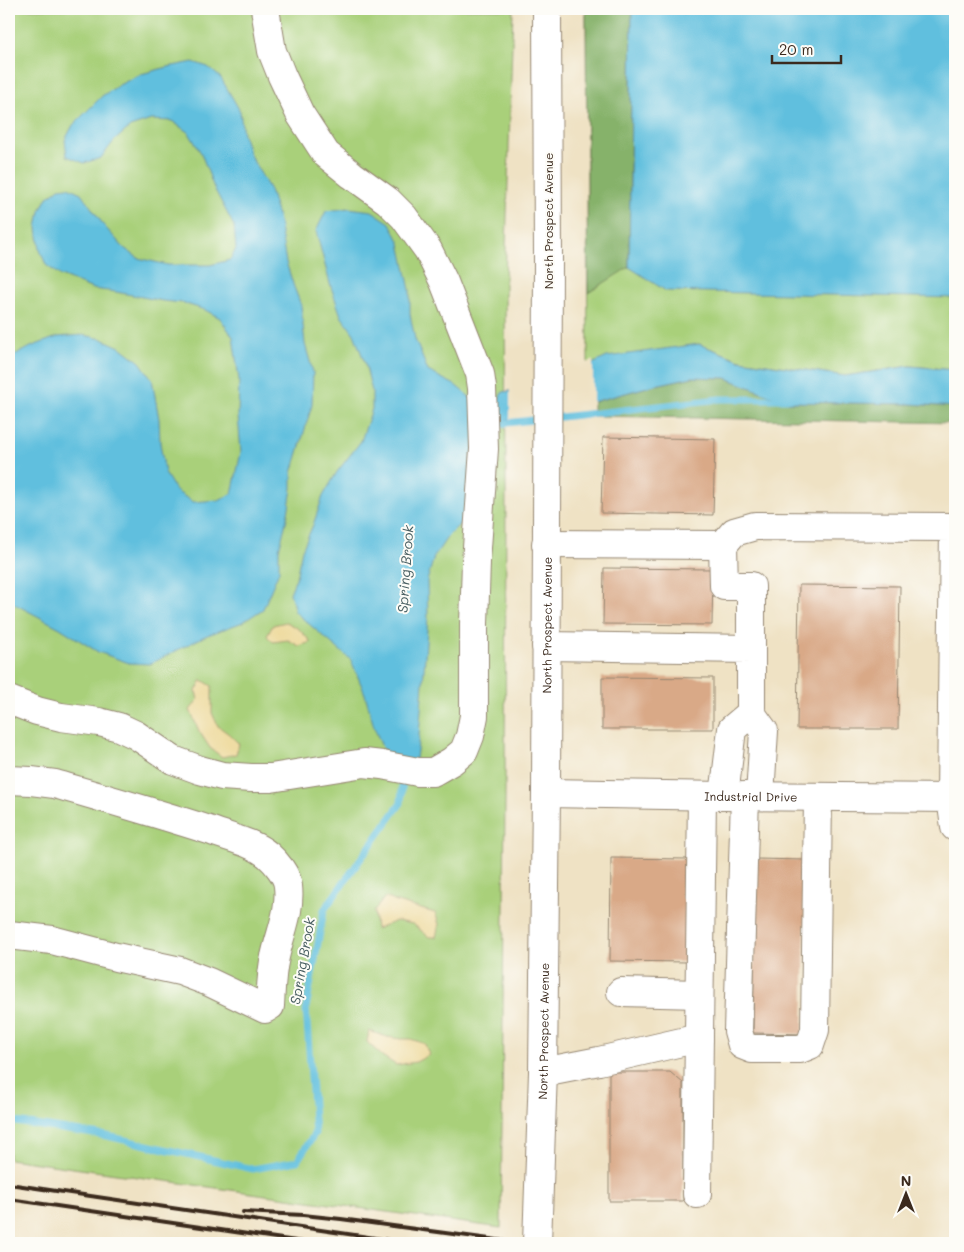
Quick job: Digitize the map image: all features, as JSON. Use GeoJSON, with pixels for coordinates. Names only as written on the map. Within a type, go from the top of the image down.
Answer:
{"type":"FeatureCollection","features":[{"type":"Feature","properties":{"kind":"main road"},"geometry":{"type":"LineString","coordinates":[[9,700],[37,711],[61,717],[100,722],[119,727],[136,735],[173,760],[222,776],[271,778],[364,763],[418,772],[433,772],[452,761],[464,751],[470,736],[474,716],[474,624],[484,449],[480,374],[444,282],[428,250],[404,217],[388,201],[326,154],[300,114],[272,51],[265,9]]}},
{"type":"Feature","properties":{"kind":"main road","name":"North Prospect Avenue"},"geometry":{"type":"LineString","coordinates":[[537,1243],[543,1072],[546,793],[546,544],[548,468],[547,9]]}},
{"type":"Feature","properties":{"kind":"main road"},"geometry":{"type":"LineString","coordinates":[[697,1194],[699,994],[733,796],[764,731],[751,713],[751,586],[724,586],[723,544],[734,532],[755,526],[954,527],[953,798],[955,827]]}},
{"type":"Feature","properties":{"kind":"main road"},"geometry":{"type":"LineString","coordinates":[[546,544],[723,544]]}},
{"type":"Feature","properties":{"kind":"main road"},"geometry":{"type":"LineString","coordinates":[[546,646],[751,649]]}},
{"type":"Feature","properties":{"kind":"main road"},"geometry":{"type":"LineString","coordinates":[[751,713],[732,728],[738,1031],[742,1045],[752,1049],[800,1049],[810,1045],[815,1030],[818,797]]}},
{"type":"Feature","properties":{"kind":"main road"},"geometry":{"type":"LineString","coordinates":[[9,780],[55,784],[195,826],[253,846],[267,854],[280,867],[288,883],[289,900],[275,956],[270,1006],[265,1009],[209,982],[180,971],[52,940],[9,935]]}},
{"type":"Feature","properties":{"kind":"main road","name":"Industrial Drive"},"geometry":{"type":"LineString","coordinates":[[546,793],[953,798]]}},
{"type":"Feature","properties":{"kind":"main road"},"geometry":{"type":"LineString","coordinates":[[621,992],[699,994]]}},
{"type":"Feature","properties":{"kind":"main road"},"geometry":{"type":"LineString","coordinates":[[543,1072],[699,1038]]}},
{"type":"Feature","properties":{"kind":"green space"},"geometry":{"type":"Polygon","coordinates":[[[9,9],[513,9],[505,284],[505,798],[501,1228],[9,1159],[9,9]]]}},
{"type":"Feature","properties":{"kind":"green space"},"geometry":{"type":"Polygon","coordinates":[[[586,9],[955,9],[955,370],[910,366],[845,376],[740,360],[699,344],[588,366],[586,9]]]}},
{"type":"Feature","properties":{"kind":"green space"},"geometry":{"type":"Polygon","coordinates":[[[586,9],[632,9],[629,267],[588,293],[586,9]]]}},
{"type":"Feature","properties":{"kind":"green space"},"geometry":{"type":"Polygon","coordinates":[[[692,377],[726,378],[787,402],[910,404],[955,407],[955,423],[593,416],[593,402],[692,377]]]}},
{"type":"Feature","properties":{"kind":"sand"},"geometry":{"type":"Polygon","coordinates":[[[286,622],[299,629],[311,642],[299,646],[288,640],[273,642],[267,636],[273,625],[286,622]]]}},
{"type":"Feature","properties":{"kind":"sand"},"geometry":{"type":"Polygon","coordinates":[[[202,680],[212,686],[212,713],[218,726],[239,744],[236,754],[222,757],[210,748],[199,731],[190,710],[198,700],[196,691],[202,680]]]}},
{"type":"Feature","properties":{"kind":"sand"},"geometry":{"type":"Polygon","coordinates":[[[385,897],[435,913],[439,924],[436,937],[429,937],[413,924],[396,921],[376,929],[374,911],[385,897]]]}},
{"type":"Feature","properties":{"kind":"sand"},"geometry":{"type":"Polygon","coordinates":[[[369,1031],[387,1037],[411,1039],[425,1044],[429,1055],[416,1062],[396,1065],[382,1056],[367,1042],[369,1031]]]}},
{"type":"Feature","properties":{"kind":"water"},"geometry":{"type":"Polygon","coordinates":[[[632,9],[955,9],[955,298],[666,291],[629,267],[632,9]]]}},
{"type":"Feature","properties":{"kind":"water"},"geometry":{"type":"Polygon","coordinates":[[[193,62],[208,67],[221,78],[240,111],[243,134],[250,155],[270,190],[278,216],[286,262],[301,305],[305,344],[313,372],[312,405],[292,473],[288,514],[279,550],[279,571],[263,609],[243,622],[205,636],[150,664],[129,663],[98,652],[60,628],[9,601],[9,360],[16,354],[57,337],[84,335],[102,339],[122,348],[140,362],[152,379],[165,473],[176,491],[193,502],[218,500],[232,494],[241,452],[238,416],[239,380],[233,337],[220,318],[205,310],[183,303],[93,289],[61,276],[46,265],[40,250],[37,228],[40,211],[46,199],[59,188],[68,187],[81,193],[105,227],[124,248],[138,258],[168,265],[210,265],[230,260],[236,249],[234,226],[214,188],[201,153],[189,133],[172,121],[151,120],[130,127],[114,141],[101,158],[84,163],[67,156],[65,140],[73,125],[102,96],[141,74],[193,62]]]}},
{"type":"Feature","properties":{"kind":"water"},"geometry":{"type":"Polygon","coordinates":[[[349,208],[372,211],[390,223],[400,243],[410,290],[410,314],[415,339],[428,371],[455,385],[476,402],[493,405],[503,392],[546,385],[607,357],[699,344],[740,360],[845,376],[910,366],[955,370],[955,407],[910,404],[787,402],[726,378],[692,377],[593,402],[499,422],[487,434],[463,521],[448,536],[434,557],[427,581],[428,617],[415,766],[388,762],[374,727],[365,694],[351,660],[295,612],[290,593],[296,578],[302,550],[323,496],[337,472],[361,441],[372,409],[372,391],[365,363],[354,334],[341,316],[330,284],[316,231],[326,211],[349,208]]]}},
{"type":"Feature","properties":{"kind":"pier"},"geometry":{"type":"Polygon","coordinates":[[[593,360],[593,405],[510,422],[510,389],[545,383],[593,360]]]}},
{"type":"Feature","properties":{"kind":"building"},"geometry":{"type":"Polygon","coordinates":[[[603,437],[715,439],[713,515],[601,513],[603,437]]]}},
{"type":"Feature","properties":{"kind":"building"},"geometry":{"type":"Polygon","coordinates":[[[604,568],[713,569],[712,625],[603,624],[604,568]]]}},
{"type":"Feature","properties":{"kind":"building"},"geometry":{"type":"Polygon","coordinates":[[[799,585],[900,586],[898,729],[797,729],[799,585]]]}},
{"type":"Feature","properties":{"kind":"building"},"geometry":{"type":"Polygon","coordinates":[[[602,677],[713,678],[713,729],[602,729],[602,677]]]}},
{"type":"Feature","properties":{"kind":"building"},"geometry":{"type":"Polygon","coordinates":[[[611,858],[689,859],[689,962],[610,961],[611,858]]]}},
{"type":"Feature","properties":{"kind":"building"},"geometry":{"type":"Polygon","coordinates":[[[756,859],[806,860],[803,1034],[753,1033],[756,859]]]}},
{"type":"Feature","properties":{"kind":"building"},"geometry":{"type":"Polygon","coordinates":[[[609,1072],[670,1072],[683,1083],[683,1201],[609,1201],[609,1072]]]}},
{"type":"Feature","properties":{"kind":"waterway"},"geometry":{"type":"LineString","coordinates":[[552,418],[720,399],[787,399]]}},
{"type":"Feature","properties":{"kind":"waterway"},"geometry":{"type":"LineString","coordinates":[[490,425],[541,419]]}},
{"type":"Feature","properties":{"kind":"waterway","name":"Spring Brook"},"geometry":{"type":"LineString","coordinates":[[9,1121],[107,1136],[253,1169],[297,1161],[315,1133],[306,1008],[324,910],[401,803],[403,774]]}},
{"type":"Feature","properties":{"kind":"railway"},"geometry":{"type":"LineString","coordinates":[[9,1184],[409,1243]]}},
{"type":"Feature","properties":{"kind":"railway"},"geometry":{"type":"LineString","coordinates":[[9,1199],[310,1243]]}},
{"type":"Feature","properties":{"kind":"railway"},"geometry":{"type":"LineString","coordinates":[[243,1212],[341,1219],[519,1243]]}}]}
